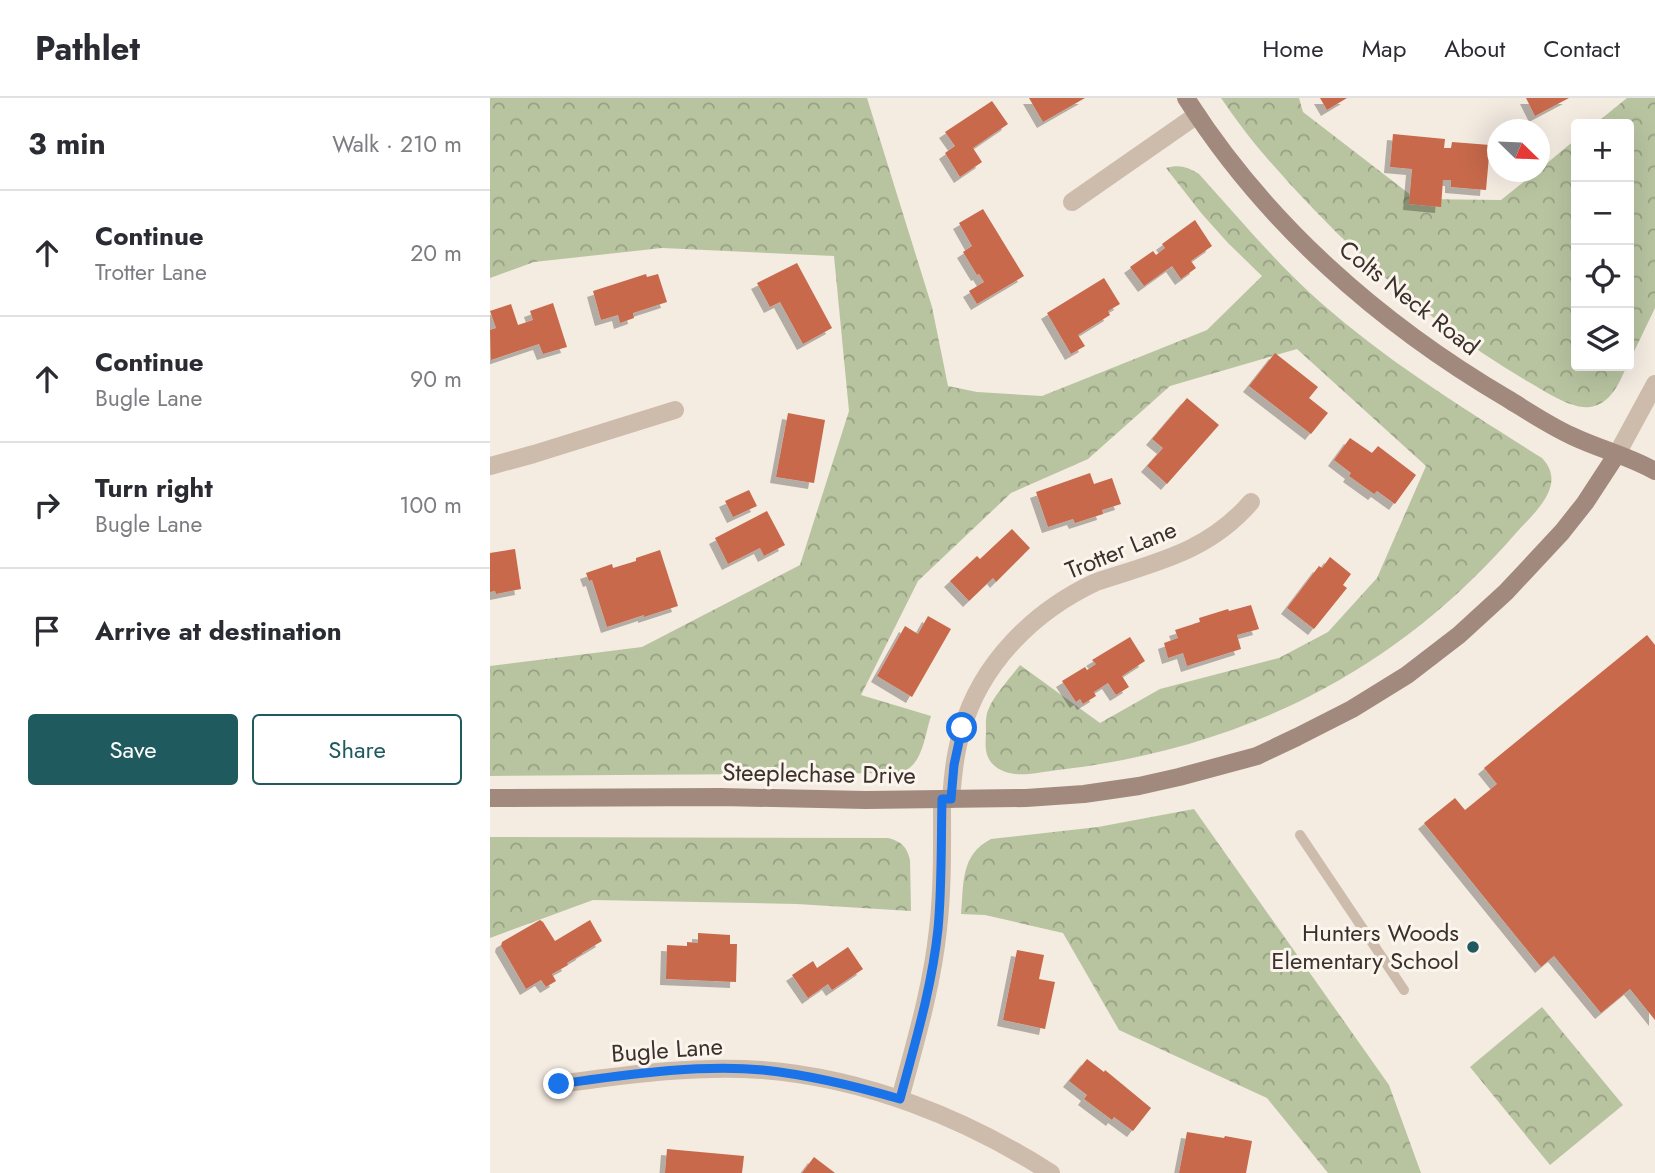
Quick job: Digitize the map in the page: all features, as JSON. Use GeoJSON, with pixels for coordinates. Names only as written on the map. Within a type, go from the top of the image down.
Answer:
{"type":"FeatureCollection","features":[{"type":"Feature","properties":{"kind":"street","name":"Colts Neck Road"},"geometry":{"type":"LineString","coordinates":[[1186,98],[1252,188],[1304,246],[1364,300],[1471,378],[1572,436],[1655,471]]}},
{"type":"Feature","properties":{"kind":"street"},"geometry":{"type":"LineString","coordinates":[[1072,202],[1197,115]]}},
{"type":"Feature","properties":{"kind":"street","name":"Steeplechase Drive"},"geometry":{"type":"LineString","coordinates":[[490,798],[721,797],[866,800],[1049,796],[1139,786],[1257,755],[1352,709],[1407,675],[1459,635],[1506,592],[1563,532],[1586,503],[1617,454],[1655,384]]}},
{"type":"Feature","properties":{"kind":"street"},"geometry":{"type":"LineString","coordinates":[[490,467],[675,410]]}},
{"type":"Feature","properties":{"kind":"street","name":"Trotter Lane"},"geometry":{"type":"LineString","coordinates":[[947,799],[962,728],[972,703],[998,658],[1023,630],[1052,607],[1096,582],[1194,548],[1220,532],[1251,502]]}},
{"type":"Feature","properties":{"kind":"street"},"geometry":{"type":"LineString","coordinates":[[900,1099],[926,1003],[933,965],[947,799]]}},
{"type":"Feature","properties":{"kind":"street","name":"Bugle Lane"},"geometry":{"type":"LineString","coordinates":[[559,1084],[639,1074],[714,1069],[761,1070],[817,1077],[900,1099],[949,1118],[1021,1154],[1051,1173]]}},
{"type":"Feature","properties":{"kind":"lane"},"geometry":{"type":"LineString","coordinates":[[1300,835],[1404,990]]}},
{"type":"Feature","properties":{"kind":"green space"},"geometry":{"type":"Polygon","coordinates":[[[490,98],[867,98],[932,307],[948,386],[977,392],[1042,396],[1207,330],[1262,276],[1202,214],[1166,168],[1187,168],[1199,174],[1288,272],[1346,324],[1428,384],[1542,458],[1549,468],[1550,488],[1539,508],[1494,558],[1421,625],[1367,663],[1310,696],[1250,723],[1156,753],[1091,766],[1026,774],[1010,773],[996,767],[986,752],[987,714],[995,698],[1020,665],[1100,723],[1160,689],[1279,658],[1328,632],[1377,578],[1426,466],[1297,349],[1170,386],[1088,459],[1011,493],[918,581],[861,695],[931,716],[918,758],[906,770],[898,773],[490,776],[490,666],[642,647],[800,565],[849,411],[834,256],[662,248],[534,262],[490,278],[490,98]]]}},
{"type":"Feature","properties":{"kind":"green space"},"geometry":{"type":"Polygon","coordinates":[[[1221,98],[1299,98],[1303,112],[1416,199],[1501,200],[1524,182],[1550,182],[1550,161],[1571,143],[1571,371],[1625,371],[1613,392],[1604,402],[1590,407],[1566,402],[1527,381],[1455,334],[1388,280],[1324,221],[1243,128],[1221,98]]]}},
{"type":"Feature","properties":{"kind":"green space"},"geometry":{"type":"Polygon","coordinates":[[[1627,98],[1655,98],[1655,308],[1634,352],[1634,119],[1601,119],[1627,98]]]}},
{"type":"Feature","properties":{"kind":"green space"},"geometry":{"type":"Polygon","coordinates":[[[1194,809],[1389,1085],[1421,1173],[1328,1173],[1267,1098],[1119,1030],[1063,933],[985,915],[961,914],[965,871],[974,853],[991,839],[1098,827],[1194,809]]]}},
{"type":"Feature","properties":{"kind":"green space"},"geometry":{"type":"Polygon","coordinates":[[[490,837],[888,838],[903,845],[909,855],[911,911],[797,904],[593,900],[490,938],[490,837]]]}},
{"type":"Feature","properties":{"kind":"green space"},"geometry":{"type":"Polygon","coordinates":[[[1542,1007],[1623,1105],[1550,1165],[1470,1067],[1542,1007]]]}},
{"type":"Feature","properties":{"kind":"building"},"geometry":{"type":"Polygon","coordinates":[[[1029,98],[1085,98],[1043,122],[1029,98]]]}},
{"type":"Feature","properties":{"kind":"building"},"geometry":{"type":"Polygon","coordinates":[[[1320,98],[1347,98],[1327,110],[1320,98]]]}},
{"type":"Feature","properties":{"kind":"building"},"geometry":{"type":"Polygon","coordinates":[[[1526,98],[1569,98],[1535,116],[1526,98]]]}},
{"type":"Feature","properties":{"kind":"building"},"geometry":{"type":"Polygon","coordinates":[[[992,101],[1008,124],[973,148],[982,162],[960,177],[945,153],[955,146],[945,132],[992,101]]]}},
{"type":"Feature","properties":{"kind":"building"},"geometry":{"type":"Polygon","coordinates":[[[1393,134],[1445,139],[1444,148],[1451,148],[1452,142],[1487,145],[1486,190],[1451,187],[1451,180],[1443,180],[1441,207],[1409,204],[1412,169],[1390,167],[1393,134]]]}},
{"type":"Feature","properties":{"kind":"building"},"geometry":{"type":"Polygon","coordinates":[[[983,209],[1024,276],[977,304],[969,291],[984,282],[963,252],[972,246],[959,223],[983,209]]]}},
{"type":"Feature","properties":{"kind":"building"},"geometry":{"type":"Polygon","coordinates":[[[1195,220],[1212,246],[1191,261],[1196,268],[1181,279],[1172,266],[1144,286],[1130,267],[1153,251],[1156,255],[1165,248],[1162,244],[1195,220]]]}},
{"type":"Feature","properties":{"kind":"building"},"geometry":{"type":"Polygon","coordinates":[[[797,263],[832,328],[803,344],[780,302],[770,307],[757,283],[797,263]]]}},
{"type":"Feature","properties":{"kind":"building"},"geometry":{"type":"Polygon","coordinates":[[[646,274],[647,277],[658,274],[667,302],[633,313],[634,318],[620,323],[618,315],[601,320],[593,291],[646,274]]]}},
{"type":"Feature","properties":{"kind":"building"},"geometry":{"type":"Polygon","coordinates":[[[1104,278],[1120,304],[1108,311],[1110,315],[1078,335],[1085,346],[1071,354],[1047,313],[1104,278]]]}},
{"type":"Feature","properties":{"kind":"building"},"geometry":{"type":"Polygon","coordinates":[[[553,303],[567,347],[543,354],[539,344],[491,360],[490,330],[496,328],[490,311],[511,304],[518,325],[533,320],[530,311],[553,303]]]}},
{"type":"Feature","properties":{"kind":"building"},"geometry":{"type":"Polygon","coordinates":[[[1275,353],[1318,387],[1309,398],[1328,413],[1311,434],[1249,386],[1275,353]]]}},
{"type":"Feature","properties":{"kind":"building"},"geometry":{"type":"Polygon","coordinates":[[[1187,398],[1219,425],[1167,484],[1147,466],[1163,448],[1152,439],[1187,398]]]}},
{"type":"Feature","properties":{"kind":"building"},"geometry":{"type":"Polygon","coordinates":[[[788,413],[825,420],[814,483],[776,477],[788,413]]]}},
{"type":"Feature","properties":{"kind":"building"},"geometry":{"type":"Polygon","coordinates":[[[1350,438],[1372,453],[1378,446],[1416,475],[1395,504],[1377,491],[1374,494],[1349,476],[1351,473],[1334,460],[1350,438]]]}},
{"type":"Feature","properties":{"kind":"building"},"geometry":{"type":"Polygon","coordinates":[[[1090,473],[1094,484],[1112,478],[1121,504],[1102,510],[1103,514],[1075,523],[1073,519],[1048,527],[1036,492],[1090,473]]]}},
{"type":"Feature","properties":{"kind":"building"},"geometry":{"type":"Polygon","coordinates":[[[749,490],[757,506],[733,517],[725,501],[749,490]]]}},
{"type":"Feature","properties":{"kind":"building"},"geometry":{"type":"Polygon","coordinates":[[[767,511],[785,545],[764,556],[760,548],[728,564],[715,538],[767,511]]]}},
{"type":"Feature","properties":{"kind":"building"},"geometry":{"type":"Polygon","coordinates":[[[1012,529],[1030,548],[996,582],[993,578],[969,601],[950,581],[977,556],[980,559],[1012,529]]]}},
{"type":"Feature","properties":{"kind":"building"},"geometry":{"type":"Polygon","coordinates":[[[515,549],[521,589],[496,594],[495,591],[490,592],[490,553],[515,549]]]}},
{"type":"Feature","properties":{"kind":"building"},"geometry":{"type":"Polygon","coordinates":[[[660,550],[678,606],[607,627],[592,580],[589,581],[586,573],[612,564],[613,568],[636,561],[636,558],[660,550]]]}},
{"type":"Feature","properties":{"kind":"building"},"geometry":{"type":"Polygon","coordinates":[[[1330,557],[1351,574],[1343,585],[1347,588],[1314,629],[1287,608],[1319,566],[1322,568],[1330,557]]]}},
{"type":"Feature","properties":{"kind":"building"},"geometry":{"type":"Polygon","coordinates":[[[1251,605],[1259,629],[1237,635],[1241,649],[1187,666],[1183,653],[1168,658],[1164,643],[1178,638],[1175,630],[1200,622],[1199,618],[1251,605]]]}},
{"type":"Feature","properties":{"kind":"building"},"geometry":{"type":"Polygon","coordinates":[[[928,616],[951,629],[912,697],[877,676],[905,626],[918,634],[928,616]]]}},
{"type":"Feature","properties":{"kind":"building"},"geometry":{"type":"Polygon","coordinates":[[[1647,635],[1655,645],[1655,1020],[1630,989],[1601,1013],[1554,956],[1541,967],[1424,823],[1455,798],[1465,810],[1497,784],[1484,768],[1647,635]]]}},
{"type":"Feature","properties":{"kind":"building"},"geometry":{"type":"Polygon","coordinates":[[[1130,637],[1145,661],[1122,676],[1129,687],[1116,695],[1108,683],[1094,692],[1096,696],[1083,704],[1080,699],[1076,702],[1062,681],[1085,667],[1087,670],[1096,664],[1092,660],[1130,637]]]}},
{"type":"Feature","properties":{"kind":"building"},"geometry":{"type":"Polygon","coordinates":[[[540,920],[555,941],[590,920],[602,941],[552,974],[556,981],[546,987],[541,980],[526,989],[501,946],[502,942],[540,920]]]}},
{"type":"Feature","properties":{"kind":"building"},"geometry":{"type":"Polygon","coordinates":[[[698,933],[730,935],[730,944],[737,944],[736,982],[666,979],[667,945],[687,946],[687,942],[698,943],[698,933]]]}},
{"type":"Feature","properties":{"kind":"building"},"geometry":{"type":"Polygon","coordinates":[[[848,947],[863,969],[832,990],[828,984],[808,998],[792,975],[813,961],[817,968],[848,947]]]}},
{"type":"Feature","properties":{"kind":"building"},"geometry":{"type":"Polygon","coordinates":[[[1017,950],[1044,955],[1039,979],[1055,982],[1045,1029],[1003,1020],[1017,950]]]}},
{"type":"Feature","properties":{"kind":"building"},"geometry":{"type":"Polygon","coordinates":[[[1087,1059],[1104,1072],[1105,1070],[1151,1108],[1133,1131],[1114,1117],[1112,1120],[1084,1099],[1087,1095],[1069,1081],[1087,1059]]]}},
{"type":"Feature","properties":{"kind":"building"},"geometry":{"type":"Polygon","coordinates":[[[1187,1132],[1252,1141],[1246,1173],[1179,1173],[1187,1132]]]}},
{"type":"Feature","properties":{"kind":"building"},"geometry":{"type":"Polygon","coordinates":[[[667,1149],[744,1156],[742,1173],[665,1173],[667,1149]]]}},
{"type":"Feature","properties":{"kind":"building"},"geometry":{"type":"Polygon","coordinates":[[[814,1157],[835,1173],[802,1173],[814,1157]]]}},
{"type":"Feature","properties":{"kind":"place","name":"Hunters Woods Elementary School"},"geometry":{"type":"Point","coordinates":[1473,947]}},
{"type":"Feature","properties":{"kind":"route"},"geometry":{"type":"LineString","coordinates":[[559,1084],[639,1074],[714,1069],[761,1070],[817,1077],[900,1099],[926,1003],[933,965],[938,927],[942,799],[951,799],[954,765],[962,728]]}}]}
